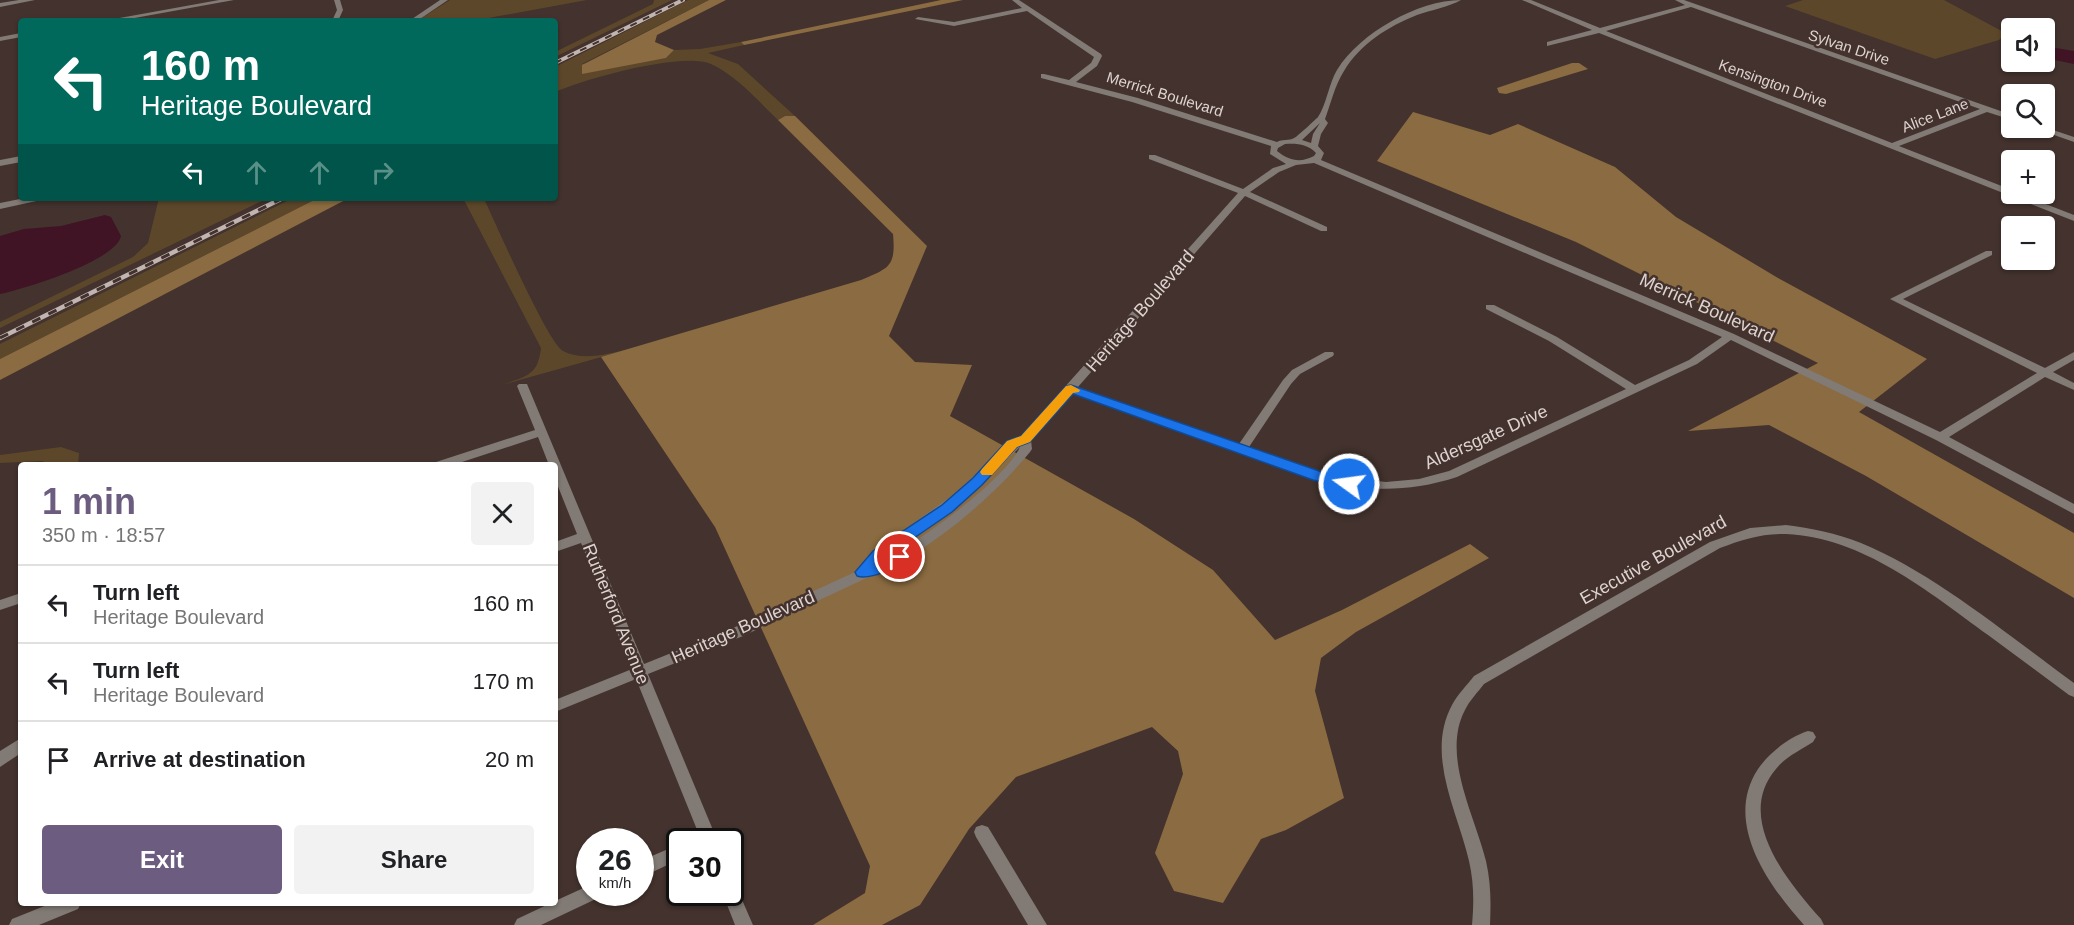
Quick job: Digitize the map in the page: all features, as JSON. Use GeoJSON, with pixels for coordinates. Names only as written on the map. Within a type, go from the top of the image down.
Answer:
{"type":"FeatureCollection","features":[{"type":"Feature","properties":{"kind":"street"},"geometry":{"type":"LineString","coordinates":[[0,5],[32,0]]}},
{"type":"Feature","properties":{"kind":"street"},"geometry":{"type":"LineString","coordinates":[[124,18],[231,0]]}},
{"type":"Feature","properties":{"kind":"street"},"geometry":{"type":"LineString","coordinates":[[336,18],[340,10],[337,0]]}},
{"type":"Feature","properties":{"kind":"street"},"geometry":{"type":"LineString","coordinates":[[417,18],[445,0]]}},
{"type":"Feature","properties":{"kind":"street"},"geometry":{"type":"LineString","coordinates":[[1015,0],[1098,56],[1094,64],[1070,82]]}},
{"type":"Feature","properties":{"kind":"street"},"geometry":{"type":"LineString","coordinates":[[1296,141],[1314,146],[1320,153],[1316,160],[1295,163],[1278,157],[1273,149],[1277,145],[1296,141],[1308,132],[1314,122],[1321,119],[1341,71],[1354,54],[1382,30],[1412,15],[1458,0]]}},
{"type":"Feature","properties":{"kind":"street","name":"Kensington Drive"},"geometry":{"type":"LineString","coordinates":[[1525,0],[1728,83],[2001,189]]}},
{"type":"Feature","properties":{"kind":"street","name":"Sylvan Drive"},"geometry":{"type":"LineString","coordinates":[[1678,0],[1819,52],[1904,79],[2001,114]]}},
{"type":"Feature","properties":{"kind":"street"},"geometry":{"type":"LineString","coordinates":[[1550,44],[1691,5]]}},
{"type":"Feature","properties":{"kind":"street"},"geometry":{"type":"LineString","coordinates":[[918,19],[954,24],[1028,9]]}},
{"type":"Feature","properties":{"kind":"street"},"geometry":{"type":"LineString","coordinates":[[0,39],[18,36]]}},
{"type":"Feature","properties":{"kind":"street","name":"Merrick Boulevard"},"geometry":{"type":"LineString","coordinates":[[1044,76],[1145,103],[1277,145]]}},
{"type":"Feature","properties":{"kind":"street","name":"Alice Lane"},"geometry":{"type":"LineString","coordinates":[[1893,145],[1987,109]]}},
{"type":"Feature","properties":{"kind":"street"},"geometry":{"type":"LineString","coordinates":[[1314,146],[1317,134],[1324,123],[1321,119]]}},
{"type":"Feature","properties":{"kind":"street"},"geometry":{"type":"LineString","coordinates":[[2055,134],[2074,140]]}},
{"type":"Feature","properties":{"kind":"street"},"geometry":{"type":"LineString","coordinates":[[1152,157],[1244,192],[1324,229]]}},
{"type":"Feature","properties":{"kind":"street","name":"Heritage Boulevard"},"geometry":{"type":"LineString","coordinates":[[1255,183],[1257,176],[1278,157]]}},
{"type":"Feature","properties":{"kind":"street"},"geometry":{"type":"LineString","coordinates":[[0,164],[18,160]]}},
{"type":"Feature","properties":{"kind":"street","name":"Merrick Boulevard"},"geometry":{"type":"LineString","coordinates":[[1316,160],[1730,336],[1940,437],[2074,510]]}},
{"type":"Feature","properties":{"kind":"street","name":"Heritage Boulevard"},"geometry":{"type":"LineString","coordinates":[[558,705],[738,632],[862,572],[881,567],[923,542],[973,504],[1017,460],[1026,449],[1025,439],[1244,192],[1276,170],[1295,163]]}},
{"type":"Feature","properties":{"kind":"street"},"geometry":{"type":"LineString","coordinates":[[0,206],[24,201]]}},
{"type":"Feature","properties":{"kind":"street","name":"Kensington Drive"},"geometry":{"type":"LineString","coordinates":[[2039,204],[2074,218]]}},
{"type":"Feature","properties":{"kind":"street"},"geometry":{"type":"LineString","coordinates":[[1989,253],[1895,299],[2074,387]]}},
{"type":"Feature","properties":{"kind":"street"},"geometry":{"type":"LineString","coordinates":[[1490,307],[1563,345],[1634,389]]}},
{"type":"Feature","properties":{"kind":"street","name":"Aldersgate Drive"},"geometry":{"type":"LineString","coordinates":[[1071,388],[1318,476],[1349,484],[1375,487],[1421,485],[1453,474],[1693,362],[1730,336]]}},
{"type":"Feature","properties":{"kind":"street"},"geometry":{"type":"LineString","coordinates":[[1242,449],[1296,372],[1329,354]]}},
{"type":"Feature","properties":{"kind":"street"},"geometry":{"type":"LineString","coordinates":[[1940,437],[2074,355]]}},
{"type":"Feature","properties":{"kind":"street","name":"Rutherford Avenue"},"geometry":{"type":"LineString","coordinates":[[524,386],[554,462]]}},
{"type":"Feature","properties":{"kind":"street"},"geometry":{"type":"LineString","coordinates":[[449,462],[542,432]]}},
{"type":"Feature","properties":{"kind":"street","name":"Rutherford Avenue"},"geometry":{"type":"LineString","coordinates":[[558,472],[701,828]]}},
{"type":"Feature","properties":{"kind":"street","name":"Executive Boulevard"},"geometry":{"type":"LineString","coordinates":[[1482,925],[1485,902],[1482,878],[1449,755],[1450,726],[1460,702],[1479,680],[1737,535],[1764,530],[1796,531],[1822,536],[1868,551],[1918,578],[2074,691]]}},
{"type":"Feature","properties":{"kind":"street"},"geometry":{"type":"LineString","coordinates":[[558,546],[584,537]]}},
{"type":"Feature","properties":{"kind":"street"},"geometry":{"type":"LineString","coordinates":[[0,605],[18,599]]}},
{"type":"Feature","properties":{"kind":"street"},"geometry":{"type":"LineString","coordinates":[[1808,737],[1771,764],[1760,777],[1754,795],[1753,813],[1756,834],[1769,865],[1797,906],[1815,925]]}},
{"type":"Feature","properties":{"kind":"street"},"geometry":{"type":"LineString","coordinates":[[0,760],[18,747]]}},
{"type":"Feature","properties":{"kind":"street"},"geometry":{"type":"LineString","coordinates":[[982,832],[1038,925]]}},
{"type":"Feature","properties":{"kind":"street"},"geometry":{"type":"LineString","coordinates":[[523,925],[576,900]]}},
{"type":"Feature","properties":{"kind":"street"},"geometry":{"type":"LineString","coordinates":[[18,925],[65,906]]}},
{"type":"Feature","properties":{"kind":"street"},"geometry":{"type":"LineString","coordinates":[[736,906],[744,925]]}},
{"type":"Feature","properties":{"kind":"shaded area"},"geometry":{"type":"Polygon","coordinates":[[[450,0],[587,0],[488,18],[422,18],[450,0]]]}},
{"type":"Feature","properties":{"kind":"shaded area"},"geometry":{"type":"Polygon","coordinates":[[[654,0],[672,0],[558,56],[558,51],[653,4],[654,0]]]}},
{"type":"Feature","properties":{"kind":"shaded area"},"geometry":{"type":"Polygon","coordinates":[[[688,0],[709,0],[582,64],[666,58],[674,50],[700,49],[741,42],[744,45],[708,53],[738,64],[795,116],[785,116],[778,120],[729,75],[711,64],[697,61],[679,61],[633,68],[558,91],[558,65],[688,0]]]}},
{"type":"Feature","properties":{"kind":"shaded area"},"geometry":{"type":"Polygon","coordinates":[[[709,0],[726,0],[657,35],[655,42],[674,50],[666,58],[582,74],[582,65],[709,0]]]}},
{"type":"Feature","properties":{"kind":"shaded area"},"geometry":{"type":"Polygon","coordinates":[[[941,0],[963,0],[744,45],[741,42],[941,0]]]}},
{"type":"Feature","properties":{"kind":"shaded area"},"geometry":{"type":"Polygon","coordinates":[[[1803,0],[1944,0],[2001,31],[2001,38],[1935,59],[1785,6],[1803,0]]]}},
{"type":"Feature","properties":{"kind":"shaded area"},"geometry":{"type":"Polygon","coordinates":[[[2055,48],[2074,51],[2074,64],[2055,60],[2055,48]]]}},
{"type":"Feature","properties":{"kind":"shaded area"},"geometry":{"type":"Polygon","coordinates":[[[1572,63],[1579,63],[1588,69],[1506,94],[1499,93],[1497,88],[1572,63]]]}},
{"type":"Feature","properties":{"kind":"shaded area"},"geometry":{"type":"Polygon","coordinates":[[[1413,112],[1490,135],[1518,124],[1615,167],[1676,217],[1778,278],[1927,359],[1859,412],[2074,533],[2074,598],[1866,476],[1769,425],[1688,431],[1818,363],[1576,242],[1377,161],[1413,112]]]}},
{"type":"Feature","properties":{"kind":"shaded area"},"geometry":{"type":"Polygon","coordinates":[[[785,116],[795,116],[927,246],[889,336],[915,362],[972,365],[950,416],[1134,519],[1213,570],[1275,640],[1342,610],[1470,544],[1489,558],[1356,632],[1321,658],[1315,691],[1344,798],[1286,830],[1261,839],[1223,903],[1174,891],[1155,853],[1183,774],[1178,751],[1152,727],[1016,777],[969,829],[920,905],[882,925],[813,925],[865,893],[870,866],[715,527],[601,357],[861,280],[889,265],[893,253],[893,234],[778,120],[785,116]]]}},
{"type":"Feature","properties":{"kind":"shaded area"},"geometry":{"type":"Polygon","coordinates":[[[158,201],[262,201],[0,328],[0,322],[133,257],[148,243],[158,201]]]}},
{"type":"Feature","properties":{"kind":"shaded area"},"geometry":{"type":"Polygon","coordinates":[[[287,201],[312,201],[0,359],[0,344],[287,201]]]}},
{"type":"Feature","properties":{"kind":"shaded area"},"geometry":{"type":"Polygon","coordinates":[[[312,201],[343,201],[0,380],[0,359],[312,201]]]}},
{"type":"Feature","properties":{"kind":"shaded area"},"geometry":{"type":"Polygon","coordinates":[[[465,201],[485,201],[535,306],[563,351],[588,356],[630,349],[502,385],[524,377],[534,370],[541,348],[465,201]]]}},
{"type":"Feature","properties":{"kind":"shaded area"},"geometry":{"type":"Polygon","coordinates":[[[105,215],[111,217],[121,236],[115,245],[103,255],[68,272],[0,294],[0,236],[24,229],[61,226],[105,215]]]}},
{"type":"Feature","properties":{"kind":"shaded area"},"geometry":{"type":"Polygon","coordinates":[[[61,447],[79,453],[78,462],[0,463],[0,455],[61,447]]]}},
{"type":"Feature","properties":{"kind":"railway"},"geometry":{"type":"LineString","coordinates":[[558,62],[683,0]]}},
{"type":"Feature","properties":{"kind":"railway"},"geometry":{"type":"LineString","coordinates":[[0,338],[277,201]]}},
{"type":"Feature","properties":{"kind":"slow traffic"},"geometry":{"type":"LineString","coordinates":[[987,472],[1012,444],[1025,439],[1071,388],[1074,390]]}},
{"type":"Feature","properties":{"kind":"route"},"geometry":{"type":"LineString","coordinates":[[900,557],[881,567],[862,572],[878,555],[947,508],[978,482],[1012,444],[1025,439],[1071,388],[1318,476],[1349,484]]}}]}
